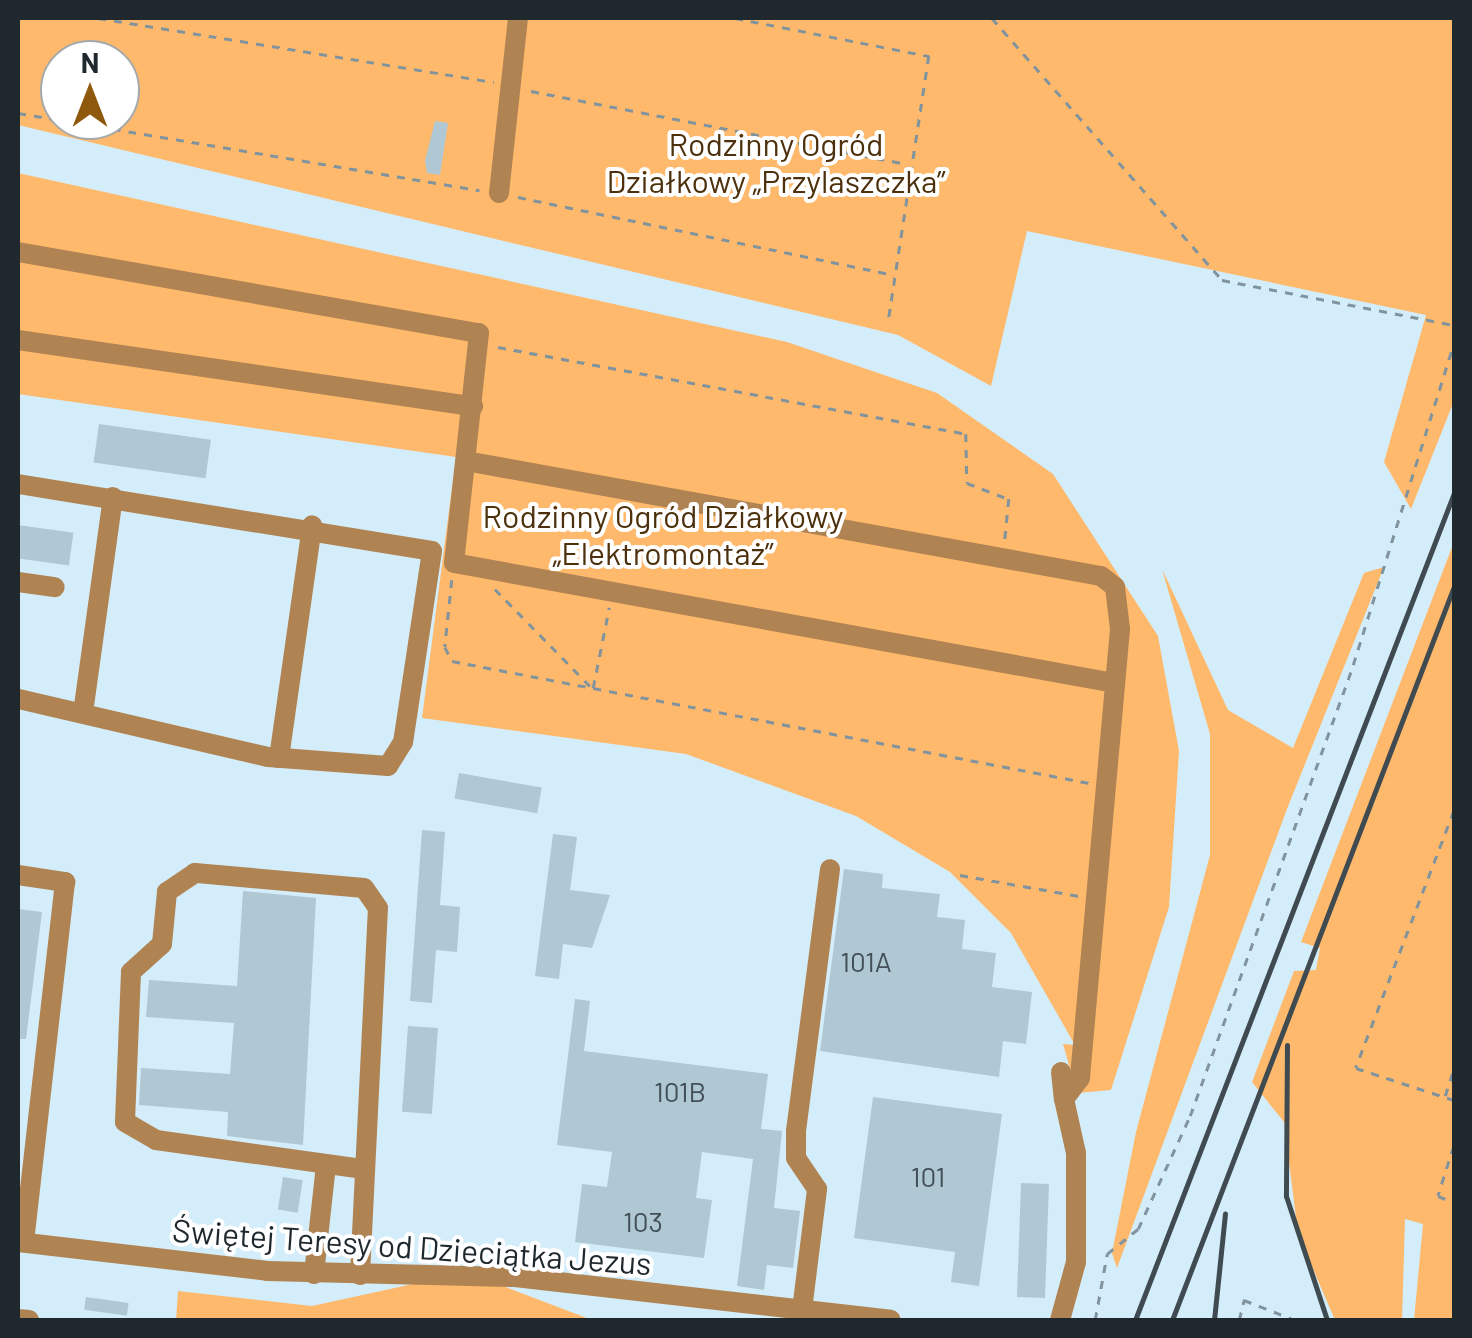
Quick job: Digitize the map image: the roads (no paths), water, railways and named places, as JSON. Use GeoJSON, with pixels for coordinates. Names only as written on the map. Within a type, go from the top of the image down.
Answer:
{"type":"FeatureCollection","features":[{"type":"Feature","properties":{"kind":"street"},"geometry":{"type":"LineString","coordinates":[[499,193],[518,18]]}},
{"type":"Feature","properties":{"kind":"street"},"geometry":{"type":"LineString","coordinates":[[18,252],[465,327],[482,344],[466,461],[464,565],[1114,683]]}},
{"type":"Feature","properties":{"kind":"street"},"geometry":{"type":"LineString","coordinates":[[18,340],[472,406]]}},
{"type":"Feature","properties":{"kind":"street"},"geometry":{"type":"LineString","coordinates":[[466,461],[1002,561],[1102,576],[1116,587],[1114,683],[1080,1078],[1064,1098]]}},
{"type":"Feature","properties":{"kind":"street"},"geometry":{"type":"LineString","coordinates":[[18,484],[312,525],[432,551],[397,759],[365,770],[278,758],[18,699]]}},
{"type":"Feature","properties":{"kind":"street"},"geometry":{"type":"LineString","coordinates":[[83,713],[114,497]]}},
{"type":"Feature","properties":{"kind":"street"},"geometry":{"type":"LineString","coordinates":[[278,758],[312,525]]}},
{"type":"Feature","properties":{"kind":"street"},"geometry":{"type":"LineString","coordinates":[[18,582],[56,588]]}},
{"type":"Feature","properties":{"kind":"street"},"geometry":{"type":"LineString","coordinates":[[802,1310],[818,1190],[796,1158],[796,1130],[830,869]]}},
{"type":"Feature","properties":{"kind":"street"},"geometry":{"type":"LineString","coordinates":[[360,1276],[362,1169],[378,908],[364,888],[196,873],[167,892],[162,944],[130,972],[125,1122],[156,1140],[362,1169]]}},
{"type":"Feature","properties":{"kind":"street"},"geometry":{"type":"LineString","coordinates":[[18,875],[66,882],[27,1126],[21,1242]]}},
{"type":"Feature","properties":{"kind":"street"},"geometry":{"type":"LineString","coordinates":[[1060,1320],[1076,1262],[1076,1153],[1061,1072]]}},
{"type":"Feature","properties":{"kind":"street"},"geometry":{"type":"LineString","coordinates":[[314,1274],[326,1165]]}},
{"type":"Feature","properties":{"kind":"street","name":"Świętej Teresy od Dzieciątka Jezus"},"geometry":{"type":"LineString","coordinates":[[21,1242],[314,1274],[516,1277],[891,1320]]}},
{"type":"Feature","properties":{"kind":"street"},"geometry":{"type":"LineString","coordinates":[[18,1319],[28,1320]]}},
{"type":"Feature","properties":{"kind":"railway"},"geometry":{"type":"LineString","coordinates":[[1135,1320],[1454,493]]}},
{"type":"Feature","properties":{"kind":"railway"},"geometry":{"type":"LineString","coordinates":[[1172,1320],[1454,586]]}},
{"type":"Feature","properties":{"kind":"railway"},"geometry":{"type":"LineString","coordinates":[[1287,1045],[1286,1196],[1327,1320]]}},
{"type":"Feature","properties":{"kind":"railway"},"geometry":{"type":"LineString","coordinates":[[1214,1320],[1225,1214]]}},
{"type":"Feature","properties":{"kind":"park label","name":"Rodzinny Ogród Działkowy „Przylaszczka”"},"geometry":{"type":"Point","coordinates":[776,162]}},
{"type":"Feature","properties":{"kind":"park label","name":"Rodzinny Ogród Działkowy „Elektromontaż”"},"geometry":{"type":"Point","coordinates":[663,534]}}]}
